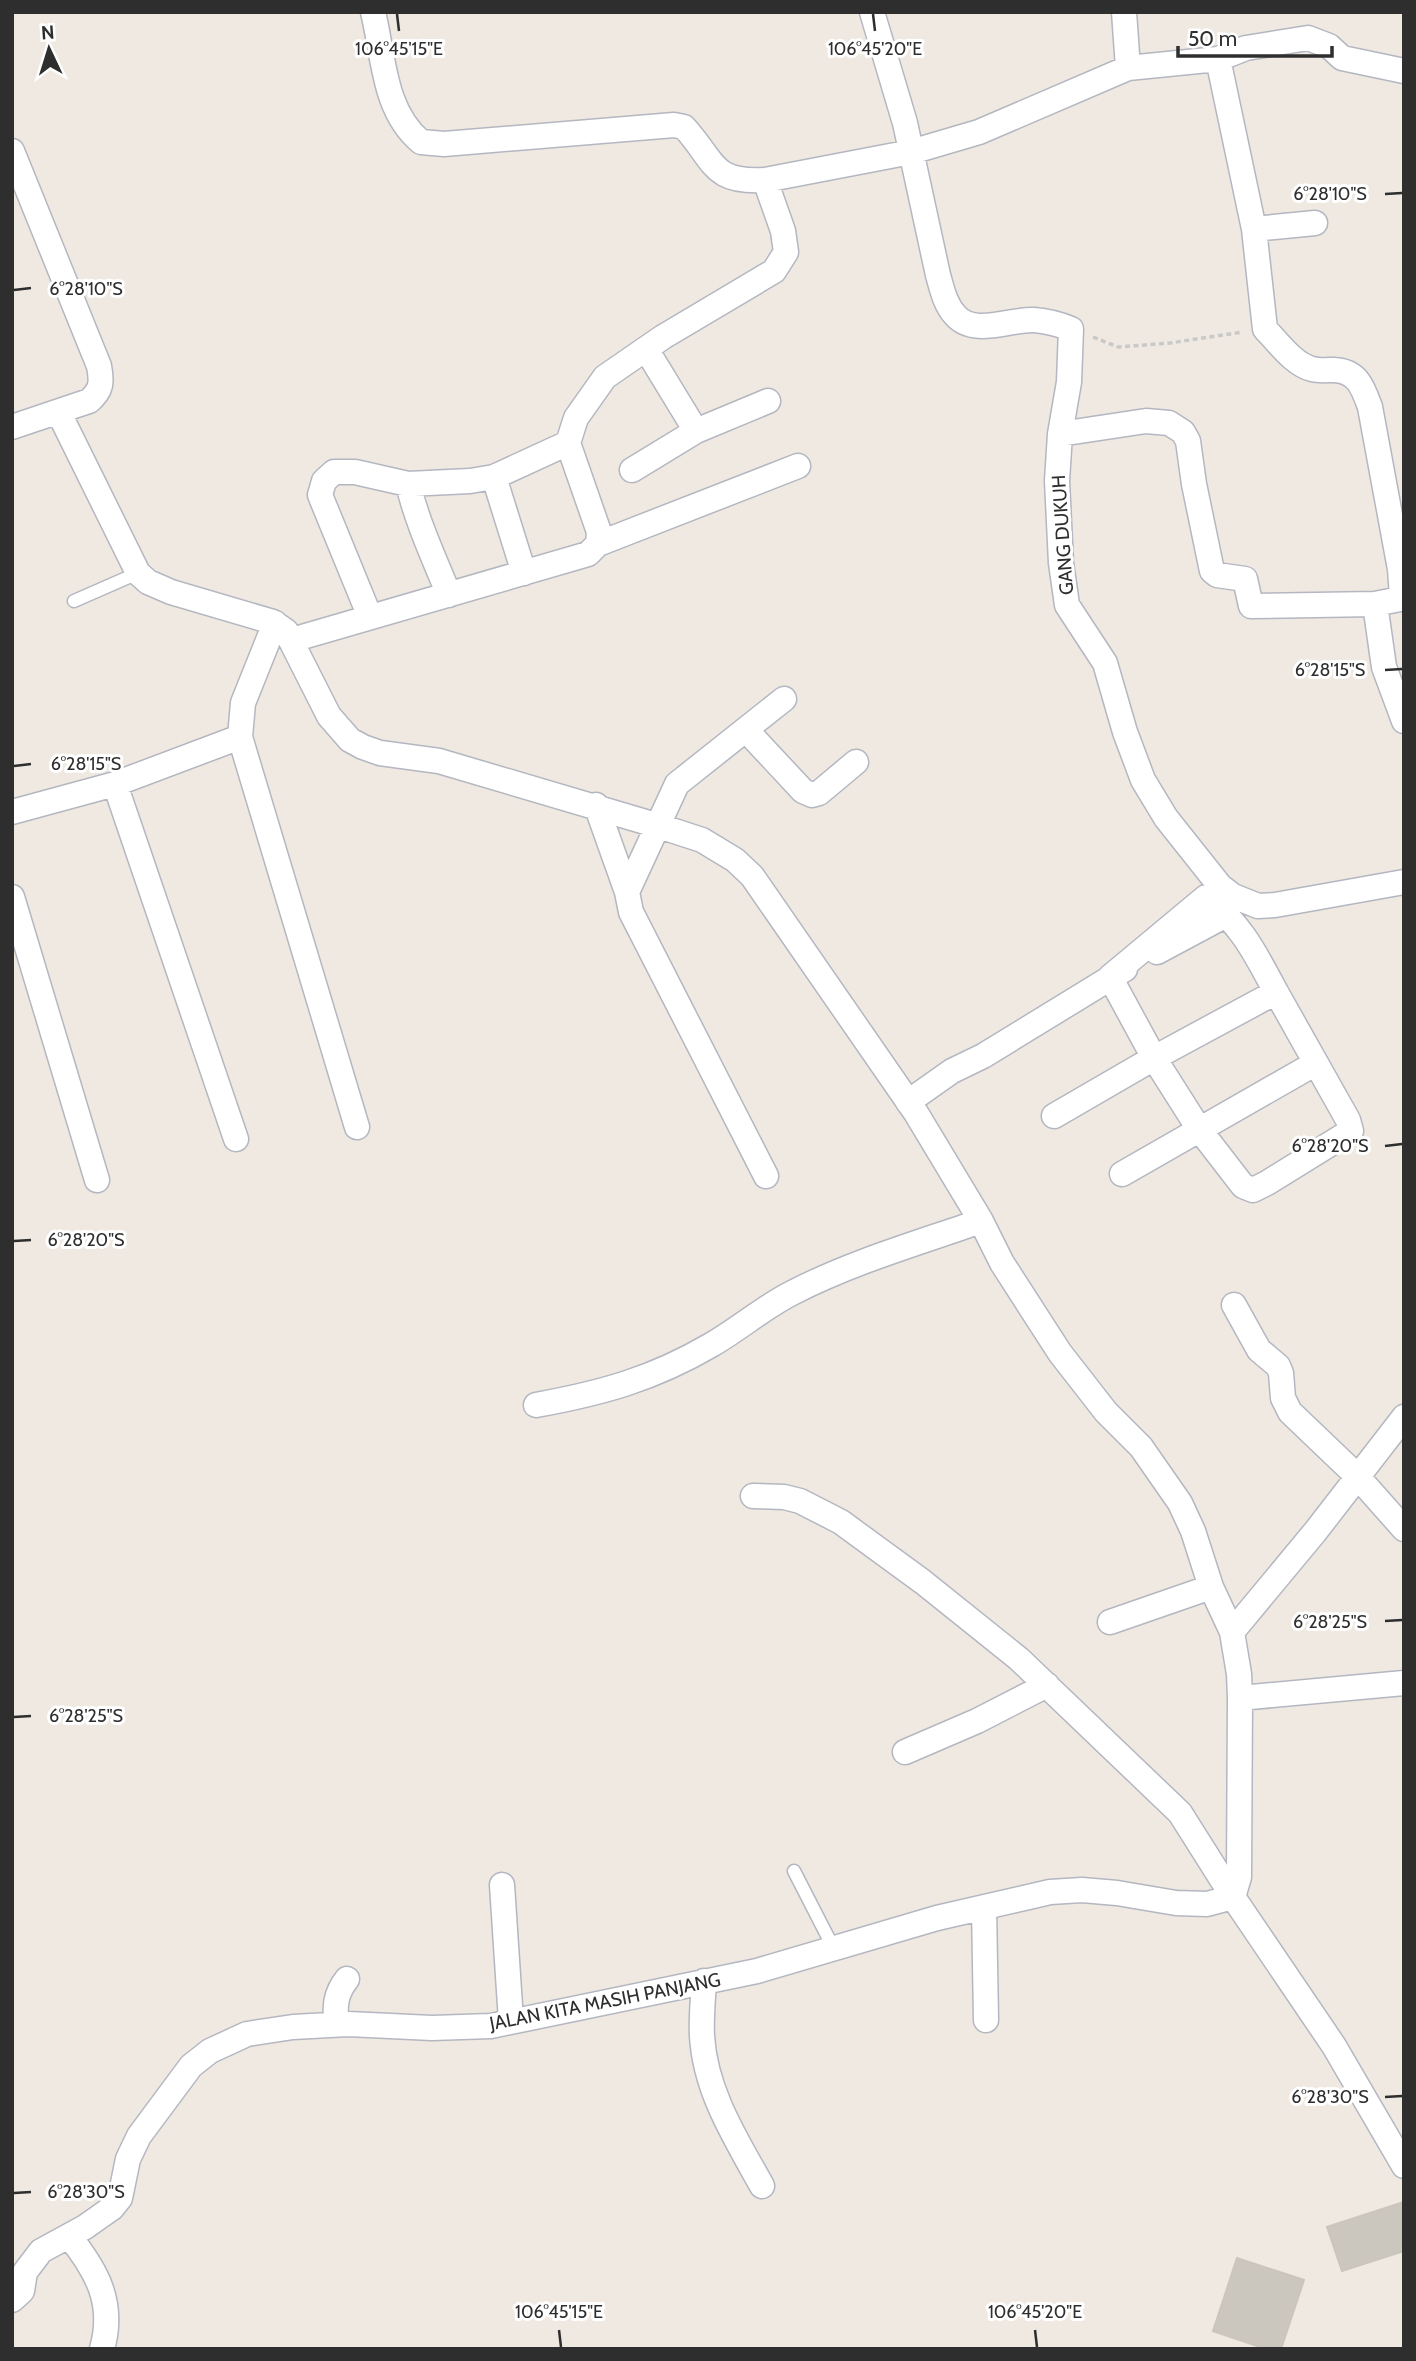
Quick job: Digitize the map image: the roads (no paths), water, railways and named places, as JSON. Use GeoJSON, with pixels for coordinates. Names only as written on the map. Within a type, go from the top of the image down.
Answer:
{"type":"FeatureCollection","features":[{"type":"Feature","properties":{"kind":"street"},"geometry":{"type":"LineString","coordinates":[[373,12],[384,73],[394,104],[403,124],[421,142],[470,142],[674,125],[684,127],[720,173],[733,179],[765,180],[911,152],[979,132],[1128,68],[1218,59],[1270,42],[1308,38],[1329,46],[1342,58],[1404,71]]}},
{"type":"Feature","properties":{"kind":"street"},"geometry":{"type":"LineString","coordinates":[[872,12],[911,152]]}},
{"type":"Feature","properties":{"kind":"street"},"geometry":{"type":"LineString","coordinates":[[1124,12],[1128,68]]}},
{"type":"Feature","properties":{"kind":"street"},"geometry":{"type":"LineString","coordinates":[[1060,434],[1146,421],[1169,423],[1186,436],[1213,574],[1245,579],[1251,606],[1376,604],[1401,598],[1402,568],[1372,416],[1362,386],[1355,377],[1344,371],[1312,369],[1302,364],[1265,329],[1254,229],[1218,59]]}},
{"type":"Feature","properties":{"kind":"street"},"geometry":{"type":"LineString","coordinates":[[12,151],[100,373],[101,385],[97,394],[89,401],[12,427]]}},
{"type":"Feature","properties":{"kind":"street","name":"GANG DUKUH"},"geometry":{"type":"LineString","coordinates":[[911,152],[938,275],[945,300],[956,317],[977,327],[1031,320],[1052,322],[1071,329],[1069,382],[1060,434],[1057,481],[1061,563],[1067,605],[1105,663],[1125,732],[1143,780],[1166,818],[1220,886],[1233,896],[1258,906],[1403,885]]}},
{"type":"Feature","properties":{"kind":"street"},"geometry":{"type":"LineString","coordinates":[[598,544],[599,532],[568,443],[576,418],[605,377],[774,271],[786,252],[783,231],[765,180]]}},
{"type":"Feature","properties":{"kind":"street"},"geometry":{"type":"LineString","coordinates":[[1254,229],[1315,223]]}},
{"type":"Feature","properties":{"kind":"street"},"geometry":{"type":"LineString","coordinates":[[646,349],[696,431]]}},
{"type":"Feature","properties":{"kind":"street"},"geometry":{"type":"LineString","coordinates":[[632,470],[696,431],[768,401]]}},
{"type":"Feature","properties":{"kind":"street"},"geometry":{"type":"LineString","coordinates":[[60,413],[138,573],[148,582],[171,592],[284,632],[370,617],[588,554],[598,544],[798,466]]}},
{"type":"Feature","properties":{"kind":"street"},"geometry":{"type":"LineString","coordinates":[[370,617],[320,495],[324,481],[334,472],[355,472],[408,484],[470,481],[494,477],[568,443]]}},
{"type":"Feature","properties":{"kind":"street"},"geometry":{"type":"LineString","coordinates":[[494,477],[524,573]]}},
{"type":"Feature","properties":{"kind":"street"},"geometry":{"type":"LineString","coordinates":[[408,484],[415,515],[449,595]]}},
{"type":"Feature","properties":{"kind":"street"},"geometry":{"type":"LineString","coordinates":[[1376,604],[1384,667],[1404,721]]}},
{"type":"Feature","properties":{"kind":"street"},"geometry":{"type":"LineString","coordinates":[[284,632],[243,703],[240,737],[356,1127]]}},
{"type":"Feature","properties":{"kind":"street"},"geometry":{"type":"LineString","coordinates":[[284,632],[330,716],[350,740],[363,747],[380,753],[427,758],[659,825],[702,840],[735,860],[752,876],[912,1108],[981,1221],[1002,1263],[1060,1353],[1106,1412],[1141,1447],[1180,1503],[1193,1531],[1211,1587],[1232,1632],[1239,1674],[1239,1877],[1233,1897]]}},
{"type":"Feature","properties":{"kind":"street"},"geometry":{"type":"LineString","coordinates":[[627,892],[677,784],[784,699]]}},
{"type":"Feature","properties":{"kind":"street"},"geometry":{"type":"LineString","coordinates":[[747,731],[803,791],[812,795],[819,793],[856,762]]}},
{"type":"Feature","properties":{"kind":"street"},"geometry":{"type":"LineString","coordinates":[[12,813],[115,784],[240,737]]}},
{"type":"Feature","properties":{"kind":"street"},"geometry":{"type":"LineString","coordinates":[[115,784],[236,1139]]}},
{"type":"Feature","properties":{"kind":"street"},"geometry":{"type":"LineString","coordinates":[[596,805],[627,892],[631,912],[766,1176]]}},
{"type":"Feature","properties":{"kind":"street"},"geometry":{"type":"LineString","coordinates":[[12,897],[97,1180]]}},
{"type":"Feature","properties":{"kind":"street"},"geometry":{"type":"LineString","coordinates":[[912,1108],[952,1071],[983,1056],[1110,977],[1206,897],[1227,914],[1249,941],[1349,1120],[1351,1131],[1267,1183],[1253,1190],[1243,1186],[1199,1129],[1154,1058],[1110,977]]}},
{"type":"Feature","properties":{"kind":"street"},"geometry":{"type":"LineString","coordinates":[[1054,1116],[1276,992]]}},
{"type":"Feature","properties":{"kind":"street"},"geometry":{"type":"LineString","coordinates":[[1122,1174],[1316,1063]]}},
{"type":"Feature","properties":{"kind":"street"},"geometry":{"type":"LineString","coordinates":[[536,1405],[607,1391],[663,1372],[712,1345],[791,1293],[853,1265],[981,1221]]}},
{"type":"Feature","properties":{"kind":"street"},"geometry":{"type":"LineString","coordinates":[[1234,1306],[1259,1350],[1278,1366],[1283,1398],[1290,1412],[1357,1476],[1404,1529]]}},
{"type":"Feature","properties":{"kind":"street"},"geometry":{"type":"LineString","coordinates":[[1232,1632],[1315,1532],[1404,1417]]}},
{"type":"Feature","properties":{"kind":"street"},"geometry":{"type":"LineString","coordinates":[[753,1496],[784,1497],[800,1501],[841,1522],[934,1590],[1020,1659],[1180,1813],[1233,1897],[1334,2046],[1404,2166]]}},
{"type":"Feature","properties":{"kind":"street"},"geometry":{"type":"LineString","coordinates":[[1110,1622],[1211,1587]]}},
{"type":"Feature","properties":{"kind":"street"},"geometry":{"type":"LineString","coordinates":[[1240,1698],[1404,1683]]}},
{"type":"Feature","properties":{"kind":"street"},"geometry":{"type":"LineString","coordinates":[[905,1752],[977,1721],[1047,1685]]}},
{"type":"Feature","properties":{"kind":"street"},"geometry":{"type":"LineString","coordinates":[[502,1885],[511,2021]]}},
{"type":"Feature","properties":{"kind":"street","name":"JALAN KITA MASIH PANJANG"},"geometry":{"type":"LineString","coordinates":[[12,2300],[22,2291],[25,2272],[41,2251],[112,2208],[120,2198],[128,2159],[139,2136],[191,2066],[210,2051],[247,2034],[336,2024],[463,2028],[511,2021],[757,1971],[833,1947],[1024,1896],[1082,1890],[1176,1903],[1207,1903],[1233,1897]]}},
{"type":"Feature","properties":{"kind":"street"},"geometry":{"type":"LineString","coordinates":[[984,1908],[986,2020]]}},
{"type":"Feature","properties":{"kind":"street"},"geometry":{"type":"LineString","coordinates":[[336,2024],[336,2000],[347,1979]]}},
{"type":"Feature","properties":{"kind":"street"},"geometry":{"type":"LineString","coordinates":[[704,1982],[702,2035],[706,2065],[726,2122],[762,2186]]}},
{"type":"Feature","properties":{"kind":"street"},"geometry":{"type":"LineString","coordinates":[[69,2236],[92,2264],[107,2309],[107,2331],[102,2349]]}},
{"type":"Feature","properties":{"kind":"lane"},"geometry":{"type":"LineString","coordinates":[[74,601],[138,573]]}},
{"type":"Feature","properties":{"kind":"lane"},"geometry":{"type":"LineString","coordinates":[[794,1871],[833,1947]]}}]}
